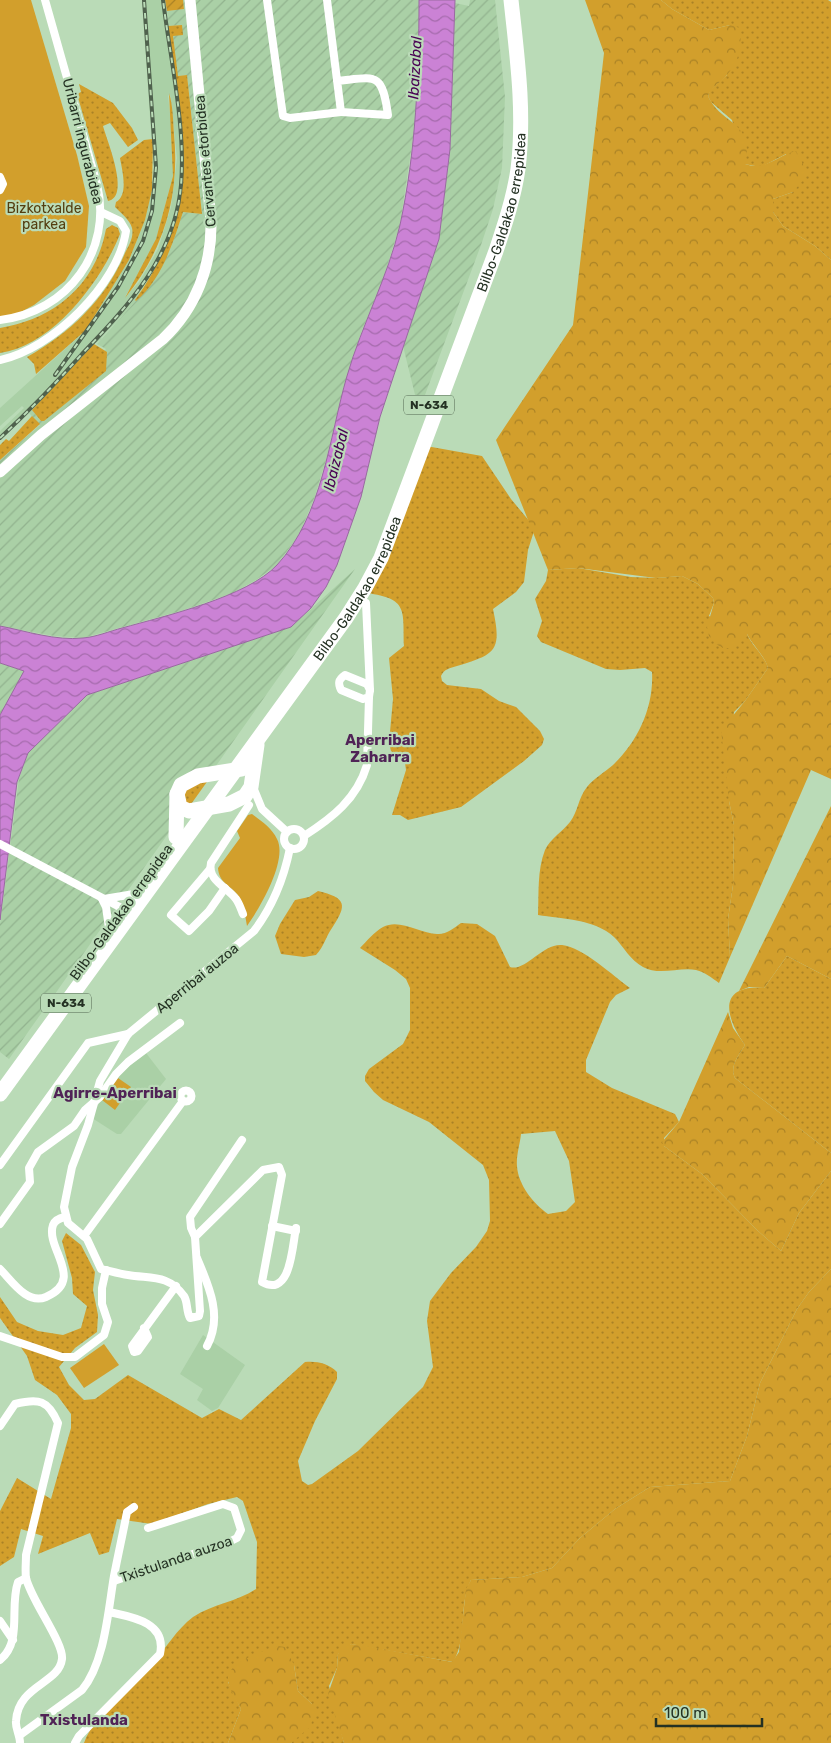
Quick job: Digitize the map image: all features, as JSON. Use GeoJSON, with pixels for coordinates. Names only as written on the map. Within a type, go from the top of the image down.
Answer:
{"type":"FeatureCollection","features":[{"type":"Feature","properties":{"kind":"highway","name":"Bilbo-Galdakao errepidea"},"geometry":{"type":"LineString","coordinates":[[0,1094],[127,911],[230,770],[338,612],[366,567],[488,248],[503,200],[509,169],[512,97],[502,0]]}},
{"type":"Feature","properties":{"kind":"highway","name":"Bilbo-Galdakao errepidea"},"geometry":{"type":"LineString","coordinates":[[230,770],[258,738],[346,618],[374,571],[496,251],[512,202],[520,139],[520,96],[511,0]]}},
{"type":"Feature","properties":{"kind":"highway"},"geometry":{"type":"LineString","coordinates":[[177,794],[180,807],[189,812],[243,803],[252,782],[258,738]]}},
{"type":"Feature","properties":{"kind":"highway"},"geometry":{"type":"LineString","coordinates":[[176,837],[177,794],[181,785],[187,780],[230,770],[245,770],[252,782]]}},
{"type":"Feature","properties":{"kind":"highway","name":"Bilbo-Galdakao errepidea"},"geometry":{"type":"LineString","coordinates":[[0,1078],[109,928],[127,911],[134,894],[176,837],[201,809]]}},
{"type":"Feature","properties":{"kind":"street","name":"Uribarri ingurabidea"},"geometry":{"type":"LineString","coordinates":[[0,320],[19,317],[40,310],[72,285],[84,271],[94,250],[101,212],[97,184],[45,0]]}},
{"type":"Feature","properties":{"kind":"street","name":"Cervantes etorbidea"},"geometry":{"type":"LineString","coordinates":[[0,472],[41,435],[163,339],[178,323],[200,285],[208,260],[212,221],[190,0]]}},
{"type":"Feature","properties":{"kind":"street"},"geometry":{"type":"LineString","coordinates":[[267,0],[283,116],[290,118],[341,112],[388,115],[384,88],[376,80],[371,78],[337,81]]}},
{"type":"Feature","properties":{"kind":"street"},"geometry":{"type":"LineString","coordinates":[[327,0],[341,112]]}},
{"type":"Feature","properties":{"kind":"street"},"geometry":{"type":"LineString","coordinates":[[0,177],[3,184],[0,190]]}},
{"type":"Feature","properties":{"kind":"street"},"geometry":{"type":"LineString","coordinates":[[0,360],[34,347],[59,330],[84,307],[106,279],[121,249],[126,231],[120,221],[101,212]]}},
{"type":"Feature","properties":{"kind":"street"},"geometry":{"type":"LineString","coordinates":[[287,832],[284,843],[290,848],[301,847],[304,836],[344,808],[365,772],[369,694],[366,603]]}},
{"type":"Feature","properties":{"kind":"street"},"geometry":{"type":"LineString","coordinates":[[252,782],[262,809]]}},
{"type":"Feature","properties":{"kind":"street"},"geometry":{"type":"LineString","coordinates":[[243,914],[237,900],[212,876],[210,869],[211,863],[243,803],[262,809],[287,832]]}},
{"type":"Feature","properties":{"kind":"street"},"geometry":{"type":"LineString","coordinates":[[287,832],[294,829],[304,836]]}},
{"type":"Feature","properties":{"kind":"street"},"geometry":{"type":"LineString","coordinates":[[0,844],[127,911]]}},
{"type":"Feature","properties":{"kind":"street","name":"Aperribai auzoa"},"geometry":{"type":"LineString","coordinates":[[65,1217],[64,1208],[72,1167],[108,1065],[128,1034],[254,931],[265,916],[275,896],[286,869],[290,848]]}},
{"type":"Feature","properties":{"kind":"street"},"geometry":{"type":"LineString","coordinates":[[210,869],[171,915],[189,931],[208,911],[225,888]]}},
{"type":"Feature","properties":{"kind":"street"},"geometry":{"type":"LineString","coordinates":[[102,899],[134,894]]}},
{"type":"Feature","properties":{"kind":"street"},"geometry":{"type":"LineString","coordinates":[[102,899],[106,907],[109,928]]}},
{"type":"Feature","properties":{"kind":"street","name":"Aperribai auzoa"},"geometry":{"type":"LineString","coordinates":[[0,1224],[30,1182],[29,1168],[38,1152],[74,1126],[85,1110],[128,1062],[180,1023]]}},
{"type":"Feature","properties":{"kind":"street"},"geometry":{"type":"LineString","coordinates":[[0,1165],[88,1043],[128,1034]]}},
{"type":"Feature","properties":{"kind":"street"},"geometry":{"type":"LineString","coordinates":[[84,1236],[183,1101]]}},
{"type":"Feature","properties":{"kind":"street"},"geometry":{"type":"LineString","coordinates":[[0,1270],[27,1296],[43,1298],[55,1293],[64,1276],[62,1262],[52,1234],[53,1225],[58,1219],[65,1217],[68,1223],[84,1236],[102,1269],[128,1275],[159,1278],[176,1286],[186,1299],[186,1312],[190,1318],[199,1316],[194,1251],[195,1237],[191,1228],[190,1217],[242,1140]]}},
{"type":"Feature","properties":{"kind":"street"},"geometry":{"type":"LineString","coordinates":[[195,1237],[263,1170],[279,1167],[282,1175],[280,1194],[272,1226],[262,1282],[269,1286],[277,1285],[286,1278],[296,1229],[272,1226]]}},
{"type":"Feature","properties":{"kind":"street"},"geometry":{"type":"LineString","coordinates":[[194,1251],[214,1308],[216,1320],[208,1343]]}},
{"type":"Feature","properties":{"kind":"street"},"geometry":{"type":"LineString","coordinates":[[0,1336],[62,1358],[75,1357],[104,1335],[108,1322],[102,1304],[102,1288],[106,1270]]}},
{"type":"Feature","properties":{"kind":"street"},"geometry":{"type":"LineString","coordinates":[[144,1328],[176,1286]]}},
{"type":"Feature","properties":{"kind":"street"},"geometry":{"type":"LineString","coordinates":[[0,1426],[15,1404],[33,1399],[45,1403],[54,1413],[58,1423],[26,1555],[26,1578],[43,1618],[62,1650],[62,1657],[57,1672],[26,1694],[15,1722],[20,1739]]}},
{"type":"Feature","properties":{"kind":"street","name":"Txistulanda auzoa"},"geometry":{"type":"LineString","coordinates":[[114,1581],[231,1541],[237,1538],[241,1530],[234,1508],[223,1504],[148,1528]]}},
{"type":"Feature","properties":{"kind":"street","name":"Txistulanda auzoa"},"geometry":{"type":"LineString","coordinates":[[20,1739],[82,1690],[96,1669],[109,1612],[127,1512],[134,1507]]}},
{"type":"Feature","properties":{"kind":"street"},"geometry":{"type":"LineString","coordinates":[[0,1660],[9,1652],[13,1640],[14,1593],[18,1582],[26,1578]]}},
{"type":"Feature","properties":{"kind":"street"},"geometry":{"type":"LineString","coordinates":[[75,1743],[79,1736],[160,1654],[160,1638],[148,1624],[140,1618],[109,1612]]}},
{"type":"Feature","properties":{"kind":"street"},"geometry":{"type":"LineString","coordinates":[[0,1622],[13,1640]]}},
{"type":"Feature","properties":{"kind":"shaded area"},"geometry":{"type":"Polygon","coordinates":[[[142,0],[165,0],[184,151],[182,193],[174,229],[160,261],[136,301],[102,339],[94,344],[29,413],[0,440],[0,431],[24,408],[22,406],[0,426],[0,408],[86,330],[129,260],[145,220],[154,175],[142,0]],[[170,94],[168,96],[173,139],[173,176],[156,239],[125,297],[139,282],[158,249],[171,207],[177,158],[170,94]]]}},
{"type":"Feature","properties":{"kind":"shaded area"},"geometry":{"type":"Polygon","coordinates":[[[183,0],[419,0],[419,76],[413,138],[400,225],[380,289],[362,330],[347,377],[314,499],[299,535],[276,566],[233,593],[184,610],[83,638],[54,636],[0,626],[0,460],[40,425],[29,413],[32,410],[41,421],[106,349],[97,344],[152,283],[171,247],[183,212],[202,214],[187,75],[178,76],[175,69],[173,36],[182,25],[168,26],[167,11],[184,9],[183,0]]]}},
{"type":"Feature","properties":{"kind":"shaded area"},"geometry":{"type":"Polygon","coordinates":[[[470,0],[495,0],[505,97],[502,168],[493,209],[481,245],[419,411],[403,346],[439,239],[450,149],[455,3],[469,6],[470,0]]]}},
{"type":"Feature","properties":{"kind":"shaded area"},"geometry":{"type":"Polygon","coordinates":[[[355,569],[9,1059],[0,1052],[0,924],[19,778],[28,753],[87,695],[291,627],[355,569]]]}},
{"type":"Feature","properties":{"kind":"shaded area"},"geometry":{"type":"Polygon","coordinates":[[[0,663],[25,671],[0,715],[0,663]]]}},
{"type":"Feature","properties":{"kind":"shaded area"},"geometry":{"type":"Polygon","coordinates":[[[146,1053],[166,1079],[121,1134],[117,1134],[92,1118],[101,1099],[122,1072],[146,1053]]]}},
{"type":"Feature","properties":{"kind":"shaded area"},"geometry":{"type":"Polygon","coordinates":[[[203,1335],[245,1365],[218,1408],[212,1411],[197,1400],[203,1389],[180,1374],[203,1335]]]}},
{"type":"Feature","properties":{"kind":"green space","name":"Bizkotxalde parkea"},"geometry":{"type":"Polygon","coordinates":[[[0,0],[31,0],[77,155],[89,206],[86,247],[65,281],[34,305],[17,314],[0,317],[0,0]]]}},
{"type":"Feature","properties":{"kind":"green space"},"geometry":{"type":"Polygon","coordinates":[[[165,0],[183,0],[184,9],[167,11],[165,0]]]}},
{"type":"Feature","properties":{"kind":"green space"},"geometry":{"type":"Polygon","coordinates":[[[585,0],[661,0],[672,9],[709,30],[730,25],[740,28],[740,48],[737,60],[708,96],[721,113],[741,131],[747,150],[745,164],[759,166],[796,151],[808,174],[793,192],[773,199],[773,212],[783,226],[815,246],[831,260],[831,779],[811,770],[730,957],[728,919],[733,885],[734,825],[729,801],[721,730],[745,701],[768,668],[762,655],[747,634],[729,648],[723,648],[716,644],[709,636],[707,627],[714,603],[713,598],[698,584],[682,576],[656,578],[578,568],[548,570],[496,440],[573,325],[604,53],[585,0]]]}},
{"type":"Feature","properties":{"kind":"green space"},"geometry":{"type":"Polygon","coordinates":[[[661,0],[828,0],[831,2],[831,260],[815,246],[783,226],[773,212],[773,199],[793,192],[786,154],[761,167],[744,164],[732,120],[711,102],[708,96],[710,90],[727,75],[730,25],[709,30],[672,9],[661,0]]]}},
{"type":"Feature","properties":{"kind":"green space"},"geometry":{"type":"Polygon","coordinates":[[[182,25],[183,35],[173,36],[178,76],[187,75],[202,214],[183,212],[166,260],[153,282],[136,301],[157,265],[171,232],[180,199],[183,168],[182,135],[168,26],[182,25]]]}},
{"type":"Feature","properties":{"kind":"green space"},"geometry":{"type":"Polygon","coordinates":[[[79,84],[113,103],[132,128],[138,140],[128,147],[110,123],[103,126],[118,179],[115,197],[108,201],[77,94],[81,92],[79,84]]]}},
{"type":"Feature","properties":{"kind":"green space"},"geometry":{"type":"Polygon","coordinates":[[[169,93],[173,113],[175,157],[171,200],[166,221],[150,261],[139,280],[125,298],[156,239],[173,176],[169,93]]]}},
{"type":"Feature","properties":{"kind":"green space"},"geometry":{"type":"Polygon","coordinates":[[[153,139],[152,190],[145,220],[129,260],[86,330],[36,374],[34,364],[27,357],[43,348],[72,326],[97,300],[117,270],[132,235],[132,228],[129,222],[115,207],[124,188],[120,158],[144,140],[153,139]]]}},
{"type":"Feature","properties":{"kind":"green space"},"geometry":{"type":"Polygon","coordinates":[[[112,225],[118,228],[120,234],[112,252],[88,290],[73,308],[39,338],[20,348],[0,353],[0,328],[38,316],[70,296],[83,282],[93,266],[101,249],[106,229],[112,225]]]}},
{"type":"Feature","properties":{"kind":"green space"},"geometry":{"type":"Polygon","coordinates":[[[94,344],[107,352],[106,371],[44,421],[41,421],[32,410],[94,344]]]}},
{"type":"Feature","properties":{"kind":"green space"},"geometry":{"type":"Polygon","coordinates":[[[32,416],[40,424],[0,460],[0,445],[6,439],[9,441],[32,416]]]}},
{"type":"Feature","properties":{"kind":"green space"},"geometry":{"type":"Polygon","coordinates":[[[426,446],[482,456],[511,499],[535,528],[528,550],[524,582],[516,592],[493,609],[497,634],[493,649],[480,658],[446,670],[441,676],[442,681],[447,685],[481,689],[499,701],[516,707],[540,731],[544,739],[542,745],[524,761],[461,807],[408,820],[400,815],[392,815],[406,770],[405,763],[391,751],[389,743],[393,699],[389,658],[404,646],[403,615],[396,603],[390,599],[367,593],[426,446]]]}},
{"type":"Feature","properties":{"kind":"green space"},"geometry":{"type":"Polygon","coordinates":[[[578,568],[631,577],[682,576],[698,584],[713,598],[714,603],[709,616],[747,634],[768,668],[745,701],[734,712],[729,801],[734,825],[733,885],[728,919],[730,957],[719,983],[696,970],[649,970],[634,961],[614,937],[606,931],[588,923],[538,915],[540,874],[545,850],[550,842],[573,818],[587,787],[613,765],[630,745],[643,723],[652,685],[652,672],[645,668],[606,669],[541,642],[537,636],[542,621],[535,599],[546,581],[548,570],[578,568]]]}},
{"type":"Feature","properties":{"kind":"green space"},"geometry":{"type":"Polygon","coordinates":[[[209,779],[189,807],[186,805],[184,788],[209,779]]]}},
{"type":"Feature","properties":{"kind":"green space"},"geometry":{"type":"Polygon","coordinates":[[[831,806],[831,979],[787,956],[764,988],[749,987],[739,991],[831,806]]]}},
{"type":"Feature","properties":{"kind":"green space"},"geometry":{"type":"Polygon","coordinates":[[[252,814],[272,831],[277,839],[279,859],[271,884],[247,926],[241,901],[237,894],[222,880],[218,868],[240,838],[237,831],[248,815],[252,814]]]}},
{"type":"Feature","properties":{"kind":"green space"},"geometry":{"type":"Polygon","coordinates":[[[318,891],[334,896],[342,903],[337,920],[321,949],[316,955],[304,957],[281,954],[275,936],[280,924],[295,900],[309,897],[318,891]]]}},
{"type":"Feature","properties":{"kind":"green space"},"geometry":{"type":"Polygon","coordinates":[[[461,923],[477,924],[495,936],[510,967],[522,965],[548,948],[562,945],[588,956],[630,988],[616,995],[610,1002],[586,1060],[586,1072],[612,1088],[675,1114],[679,1122],[664,1138],[664,1146],[702,1174],[757,1230],[781,1251],[799,1213],[831,1171],[831,1269],[809,1292],[797,1309],[760,1383],[747,1436],[730,1481],[650,1487],[615,1509],[580,1538],[552,1568],[522,1577],[471,1580],[465,1600],[458,1653],[453,1662],[351,1644],[338,1654],[337,1668],[329,1686],[344,1743],[291,1743],[312,1704],[298,1691],[294,1665],[228,1682],[241,1709],[228,1743],[84,1743],[105,1710],[144,1673],[187,1622],[208,1609],[241,1597],[256,1589],[257,1542],[243,1501],[237,1497],[208,1504],[152,1524],[117,1519],[109,1552],[99,1555],[90,1533],[38,1554],[43,1536],[21,1529],[14,1557],[0,1566],[0,1511],[17,1478],[51,1499],[71,1428],[71,1414],[57,1395],[35,1380],[27,1356],[0,1318],[0,1297],[17,1322],[38,1331],[63,1335],[81,1328],[87,1306],[73,1294],[72,1278],[62,1241],[66,1233],[81,1245],[95,1272],[93,1290],[98,1315],[97,1332],[75,1348],[59,1367],[69,1385],[84,1400],[95,1399],[128,1375],[202,1418],[219,1409],[241,1420],[305,1362],[318,1362],[334,1369],[337,1372],[337,1379],[315,1421],[298,1461],[302,1481],[308,1485],[312,1484],[358,1451],[423,1387],[433,1367],[427,1321],[430,1301],[451,1273],[476,1247],[487,1231],[490,1221],[489,1180],[483,1165],[429,1122],[383,1100],[365,1081],[365,1076],[369,1069],[403,1044],[410,1030],[410,988],[406,979],[395,970],[360,948],[377,931],[389,925],[403,925],[440,934],[450,931],[461,923]],[[555,1131],[521,1134],[517,1162],[520,1180],[532,1199],[548,1214],[566,1211],[575,1202],[569,1161],[555,1131]]]}},
{"type":"Feature","properties":{"kind":"green space"},"geometry":{"type":"Polygon","coordinates":[[[787,956],[831,979],[831,1153],[735,1078],[733,1074],[734,1065],[745,1045],[733,1024],[730,1014],[729,1004],[732,997],[738,991],[749,988],[764,988],[787,956]]]}},
{"type":"Feature","properties":{"kind":"green space"},"geometry":{"type":"Polygon","coordinates":[[[728,1012],[733,1028],[745,1045],[734,1065],[733,1074],[735,1078],[831,1153],[831,1171],[799,1213],[781,1251],[757,1230],[702,1174],[664,1146],[662,1142],[679,1122],[728,1012]]]}},
{"type":"Feature","properties":{"kind":"green space"},"geometry":{"type":"Polygon","coordinates":[[[118,1078],[131,1087],[115,1110],[102,1100],[118,1078]]]}},
{"type":"Feature","properties":{"kind":"green space"},"geometry":{"type":"Polygon","coordinates":[[[831,1269],[831,1743],[344,1743],[328,1694],[337,1668],[338,1654],[342,1647],[351,1644],[361,1645],[452,1662],[459,1652],[466,1589],[471,1580],[522,1577],[552,1568],[580,1538],[615,1509],[650,1487],[730,1481],[747,1436],[760,1383],[797,1309],[809,1292],[831,1269]]]}},
{"type":"Feature","properties":{"kind":"green space"},"geometry":{"type":"Polygon","coordinates":[[[104,1344],[119,1365],[84,1388],[70,1368],[104,1344]]]}},
{"type":"Feature","properties":{"kind":"green space"},"geometry":{"type":"Polygon","coordinates":[[[278,1646],[285,1647],[294,1665],[298,1691],[312,1704],[315,1712],[310,1727],[291,1743],[228,1743],[241,1709],[230,1688],[229,1674],[233,1668],[247,1658],[278,1646]]]}},
{"type":"Feature","properties":{"kind":"water","name":"Ibaizabal"},"geometry":{"type":"Polygon","coordinates":[[[419,0],[455,0],[450,149],[439,239],[380,417],[361,497],[337,565],[326,587],[311,608],[291,627],[87,695],[28,753],[17,782],[0,920],[0,715],[24,671],[0,663],[0,626],[62,638],[73,639],[98,635],[204,604],[246,587],[277,565],[292,545],[305,523],[315,500],[347,376],[389,263],[400,225],[410,169],[416,113],[419,0]]]}},
{"type":"Feature","properties":{"kind":"railway"},"geometry":{"type":"LineString","coordinates":[[55,375],[118,287],[143,241],[152,211],[156,167],[144,0]]}},
{"type":"Feature","properties":{"kind":"railway"},"geometry":{"type":"LineString","coordinates":[[0,438],[52,386],[132,298],[147,278],[170,234],[177,211],[182,163],[177,92],[163,0]]}},
{"type":"Feature","properties":{"kind":"district","name":"Aperribai Zaharra"},"geometry":{"type":"Point","coordinates":[380,748]}},
{"type":"Feature","properties":{"kind":"district","name":"Agirre-Aperribai"},"geometry":{"type":"Point","coordinates":[115,1093]}},
{"type":"Feature","properties":{"kind":"district","name":"Txistulanda"},"geometry":{"type":"Point","coordinates":[84,1720]}}]}
